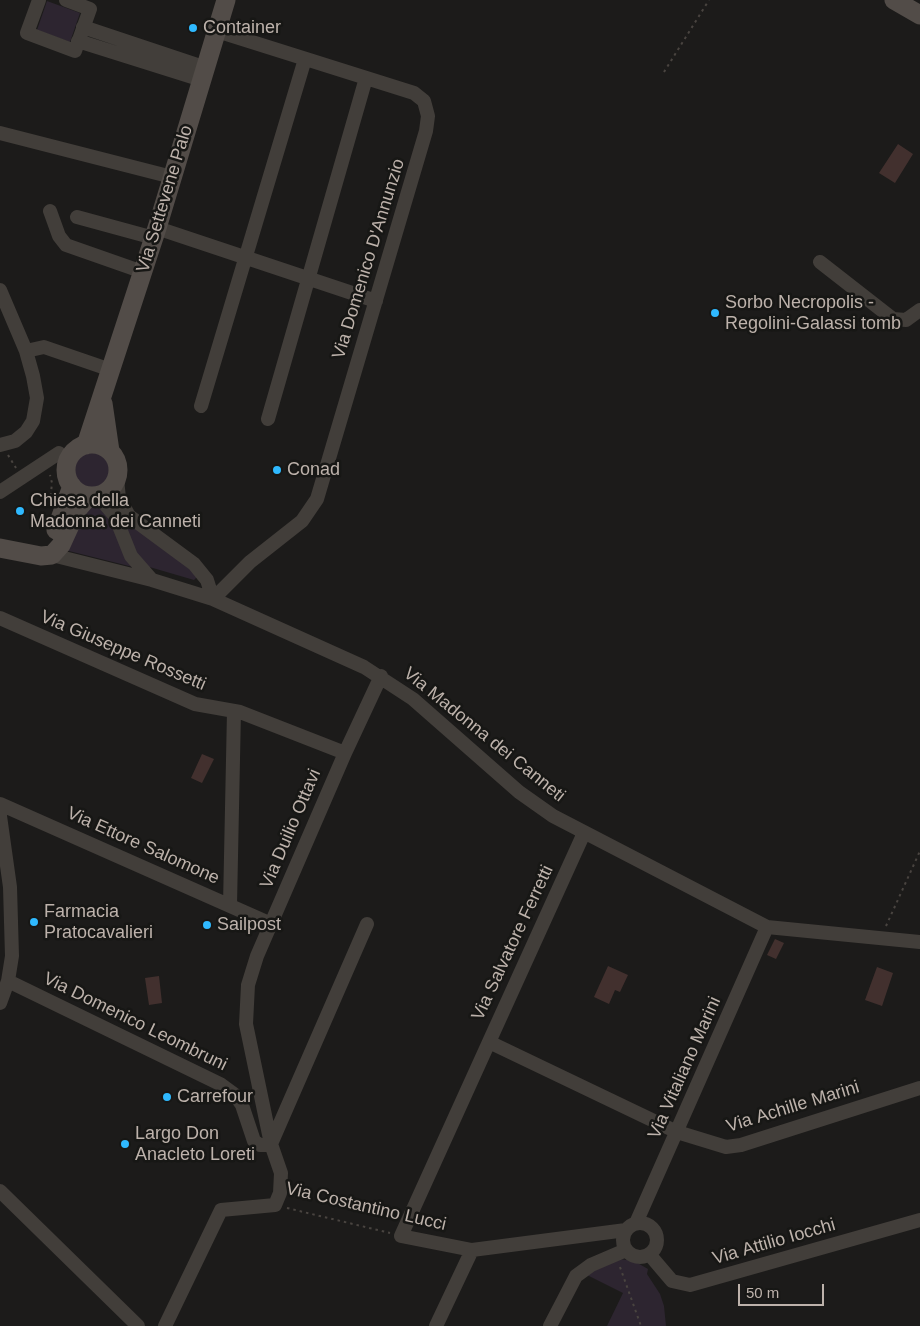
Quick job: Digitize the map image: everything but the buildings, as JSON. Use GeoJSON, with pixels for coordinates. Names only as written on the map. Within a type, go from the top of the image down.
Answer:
{"type":"FeatureCollection","features":[{"type":"Feature","properties":{"kind":"street"},"geometry":{"type":"LineString","coordinates":[[39,0],[27,33],[74,50],[90,9],[66,0]]}},
{"type":"Feature","properties":{"kind":"street","name":"Via Settevene Palo"},"geometry":{"type":"LineString","coordinates":[[86,445],[156,233],[226,0]]}},
{"type":"Feature","properties":{"kind":"street"},"geometry":{"type":"LineString","coordinates":[[894,0],[920,15]]}},
{"type":"Feature","properties":{"kind":"street"},"geometry":{"type":"LineString","coordinates":[[84,27],[204,74]]}},
{"type":"Feature","properties":{"kind":"street","name":"Via Domenico D'Annunzio"},"geometry":{"type":"LineString","coordinates":[[213,599],[250,562],[302,521],[314,504],[322,485],[426,131],[428,116],[426,104],[418,95],[217,31]]}},
{"type":"Feature","properties":{"kind":"street"},"geometry":{"type":"LineString","coordinates":[[78,41],[204,74]]}},
{"type":"Feature","properties":{"kind":"street"},"geometry":{"type":"LineString","coordinates":[[201,406],[305,59]]}},
{"type":"Feature","properties":{"kind":"street"},"geometry":{"type":"LineString","coordinates":[[268,419],[366,78]]}},
{"type":"Feature","properties":{"kind":"street"},"geometry":{"type":"LineString","coordinates":[[0,133],[172,177]]}},
{"type":"Feature","properties":{"kind":"street"},"geometry":{"type":"LineString","coordinates":[[50,211],[59,236],[69,247],[143,272]]}},
{"type":"Feature","properties":{"kind":"street"},"geometry":{"type":"LineString","coordinates":[[77,217],[156,233],[245,257],[376,301]]}},
{"type":"Feature","properties":{"kind":"street"},"geometry":{"type":"LineString","coordinates":[[820,262],[893,319],[906,320],[920,310]]}},
{"type":"Feature","properties":{"kind":"street"},"geometry":{"type":"LineString","coordinates":[[0,290],[26,351],[35,386],[35,415],[31,425],[24,436],[2,446]]}},
{"type":"Feature","properties":{"kind":"street"},"geometry":{"type":"LineString","coordinates":[[26,351],[37,347],[44,347],[111,370]]}},
{"type":"Feature","properties":{"kind":"street","name":"Via Settevene Palo"},"geometry":{"type":"LineString","coordinates":[[102,397],[110,451]]}},
{"type":"Feature","properties":{"kind":"street"},"geometry":{"type":"LineString","coordinates":[[152,580],[134,560],[116,516],[93,496],[78,492],[72,486],[66,472],[68,460],[74,452],[86,445],[97,445],[110,451],[117,462],[119,498],[129,516],[194,564],[207,580],[213,599]]}},
{"type":"Feature","properties":{"kind":"street"},"geometry":{"type":"LineString","coordinates":[[0,492],[55,456]]}},
{"type":"Feature","properties":{"kind":"street"},"geometry":{"type":"LineString","coordinates":[[0,548],[41,556],[52,554],[61,545],[74,515],[93,496],[109,490],[117,479]]}},
{"type":"Feature","properties":{"kind":"street"},"geometry":{"type":"LineString","coordinates":[[0,536],[30,544],[44,544],[52,537],[72,486]]}},
{"type":"Feature","properties":{"kind":"street","name":"Via Madonna dei Canneti"},"geometry":{"type":"LineString","coordinates":[[52,554],[152,580],[213,599],[281,628],[381,676],[414,698],[524,795],[554,816],[767,927],[920,942]]}},
{"type":"Feature","properties":{"kind":"street","name":"Via Giuseppe Rossetti"},"geometry":{"type":"LineString","coordinates":[[0,618],[195,704],[234,711],[345,753]]}},
{"type":"Feature","properties":{"kind":"street","name":"Via Duilio Ottavi"},"geometry":{"type":"LineString","coordinates":[[275,1205],[282,1180],[271,1144],[246,1018],[250,976],[345,753],[381,676]]}},
{"type":"Feature","properties":{"kind":"street"},"geometry":{"type":"LineString","coordinates":[[230,905],[234,711]]}},
{"type":"Feature","properties":{"kind":"street","name":"Via Ettore Salomone"},"geometry":{"type":"LineString","coordinates":[[0,804],[271,924]]}},
{"type":"Feature","properties":{"kind":"street"},"geometry":{"type":"LineString","coordinates":[[0,816],[10,887],[6,954],[8,981],[0,1003]]}},
{"type":"Feature","properties":{"kind":"street","name":"Via Salvatore Ferretti"},"geometry":{"type":"LineString","coordinates":[[584,832],[489,1042],[677,1132]]}},
{"type":"Feature","properties":{"kind":"street"},"geometry":{"type":"LineString","coordinates":[[271,1144],[367,924]]}},
{"type":"Feature","properties":{"kind":"street","name":"Via Vitaliano Marini"},"geometry":{"type":"LineString","coordinates":[[631,1227],[677,1132],[767,927]]}},
{"type":"Feature","properties":{"kind":"street","name":"Via Domenico Leombruni"},"geometry":{"type":"LineString","coordinates":[[8,981],[214,1080],[239,1100],[254,1140],[260,1145],[271,1144]]}},
{"type":"Feature","properties":{"kind":"street"},"geometry":{"type":"LineString","coordinates":[[401,1236],[489,1042]]}},
{"type":"Feature","properties":{"kind":"street","name":"Via Achille Marini"},"geometry":{"type":"LineString","coordinates":[[677,1132],[716,1146],[737,1146],[920,1088]]}},
{"type":"Feature","properties":{"kind":"street"},"geometry":{"type":"LineString","coordinates":[[0,1191],[138,1326]]}},
{"type":"Feature","properties":{"kind":"street","name":"Via Costantino Lucci"},"geometry":{"type":"LineString","coordinates":[[165,1326],[221,1210],[275,1205]]}},
{"type":"Feature","properties":{"kind":"street","name":"Via Attilio Iocchi"},"geometry":{"type":"LineString","coordinates":[[649,1254],[672,1281],[690,1285],[920,1220]]}},
{"type":"Feature","properties":{"kind":"street"},"geometry":{"type":"LineString","coordinates":[[550,1326],[568,1288],[576,1276],[591,1265],[620,1252],[634,1256],[649,1254],[656,1245],[655,1233],[648,1225],[631,1227],[623,1240],[620,1252]]}},
{"type":"Feature","properties":{"kind":"street","name":"Via Costantino Lucci"},"geometry":{"type":"LineString","coordinates":[[401,1236],[472,1250],[631,1227]]}},
{"type":"Feature","properties":{"kind":"street"},"geometry":{"type":"LineString","coordinates":[[436,1326],[472,1250]]}},
{"type":"Feature","properties":{"kind":"path"},"geometry":{"type":"LineString","coordinates":[[664,72],[709,0]]}},
{"type":"Feature","properties":{"kind":"path"},"geometry":{"type":"LineString","coordinates":[[2,446],[22,478]]}},
{"type":"Feature","properties":{"kind":"path"},"geometry":{"type":"LineString","coordinates":[[55,456],[49,470],[52,482],[49,504],[62,513]]}},
{"type":"Feature","properties":{"kind":"path"},"geometry":{"type":"LineString","coordinates":[[881,938],[920,851]]}},
{"type":"Feature","properties":{"kind":"path","name":"Via Costantino Lucci"},"geometry":{"type":"LineString","coordinates":[[275,1205],[401,1236]]}},
{"type":"Feature","properties":{"kind":"path"},"geometry":{"type":"LineString","coordinates":[[620,1252],[641,1326]]}},
{"type":"Feature","properties":{"kind":"shaded area"},"geometry":{"type":"Polygon","coordinates":[[[47,1],[80,13],[70,42],[37,30],[47,1]]]}},
{"type":"Feature","properties":{"kind":"shaded area"},"geometry":{"type":"Polygon","coordinates":[[[898,144],[913,154],[895,183],[879,173],[898,144]]]}},
{"type":"Feature","properties":{"kind":"shaded area"},"geometry":{"type":"Polygon","coordinates":[[[91,450],[105,456],[111,470],[105,484],[91,490],[77,484],[71,470],[77,456],[91,450]]]}},
{"type":"Feature","properties":{"kind":"shaded area"},"geometry":{"type":"Polygon","coordinates":[[[94,502],[106,509],[133,567],[65,550],[83,510],[94,502]]]}},
{"type":"Feature","properties":{"kind":"shaded area"},"geometry":{"type":"Polygon","coordinates":[[[127,519],[196,574],[196,578],[194,580],[146,566],[138,559],[124,521],[127,519]]]}},
{"type":"Feature","properties":{"kind":"shaded area"},"geometry":{"type":"Polygon","coordinates":[[[202,754],[214,759],[202,783],[191,778],[202,754]]]}},
{"type":"Feature","properties":{"kind":"shaded area"},"geometry":{"type":"Polygon","coordinates":[[[775,939],[784,943],[776,959],[767,955],[775,939]]]}},
{"type":"Feature","properties":{"kind":"shaded area"},"geometry":{"type":"Polygon","coordinates":[[[608,966],[628,975],[620,992],[615,990],[609,1004],[594,997],[608,966]]]}},
{"type":"Feature","properties":{"kind":"shaded area"},"geometry":{"type":"Polygon","coordinates":[[[877,967],[893,973],[882,1006],[865,1000],[877,967]]]}},
{"type":"Feature","properties":{"kind":"shaded area"},"geometry":{"type":"Polygon","coordinates":[[[159,976],[162,1003],[149,1005],[145,978],[159,976]]]}},
{"type":"Feature","properties":{"kind":"shaded area"},"geometry":{"type":"Polygon","coordinates":[[[620,1259],[634,1261],[648,1269],[647,1274],[660,1294],[664,1306],[666,1326],[607,1326],[623,1293],[585,1274],[620,1259]]]}},
{"type":"Feature","properties":{"kind":"place","name":"Container"},"geometry":{"type":"Point","coordinates":[193,28]}},
{"type":"Feature","properties":{"kind":"place","name":"Sorbo Necropolis - Regolini-Galassi tomb"},"geometry":{"type":"Point","coordinates":[715,313]}},
{"type":"Feature","properties":{"kind":"place","name":"Conad"},"geometry":{"type":"Point","coordinates":[277,470]}},
{"type":"Feature","properties":{"kind":"place","name":"Chiesa della Madonna dei Canneti"},"geometry":{"type":"Point","coordinates":[20,511]}},
{"type":"Feature","properties":{"kind":"place","name":"Farmacia Pratocavalieri"},"geometry":{"type":"Point","coordinates":[34,922]}},
{"type":"Feature","properties":{"kind":"place","name":"Sailpost"},"geometry":{"type":"Point","coordinates":[207,925]}},
{"type":"Feature","properties":{"kind":"place","name":"Carrefour"},"geometry":{"type":"Point","coordinates":[167,1097]}},
{"type":"Feature","properties":{"kind":"place","name":"Largo Don Anacleto Loreti"},"geometry":{"type":"Point","coordinates":[125,1144]}}]}
